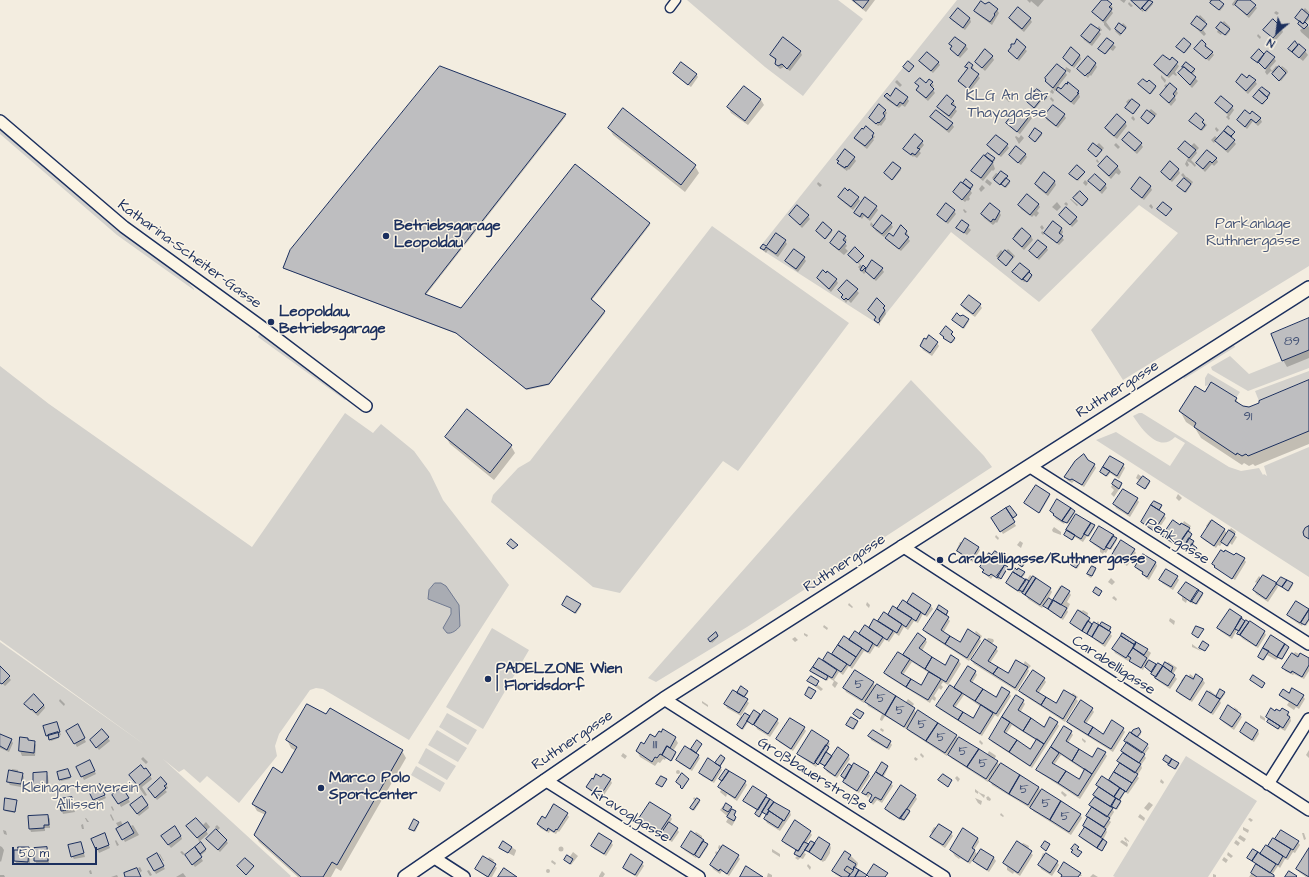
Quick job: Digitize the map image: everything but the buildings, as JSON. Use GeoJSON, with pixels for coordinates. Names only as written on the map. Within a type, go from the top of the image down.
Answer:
{"type":"FeatureCollection","features":[{"type":"Feature","properties":{"kind":"street"},"geometry":{"type":"LineString","coordinates":[[670,8],[676,0]]}},
{"type":"Feature","properties":{"kind":"street","name":"Katharina-Scheiter-Gasse"},"geometry":{"type":"LineString","coordinates":[[0,121],[124,228],[260,325],[366,406]]}},
{"type":"Feature","properties":{"kind":"street","name":"Ruthnergasse"},"geometry":{"type":"LineString","coordinates":[[405,877],[664,699],[1309,288]]}},
{"type":"Feature","properties":{"kind":"street","name":"Penkgasse"},"geometry":{"type":"LineString","coordinates":[[1029,466],[1309,644]]}},
{"type":"Feature","properties":{"kind":"street","name":"Carabelligasse"},"geometry":{"type":"LineString","coordinates":[[902,546],[1309,810]]}},
{"type":"Feature","properties":{"kind":"street","name":"Großbauerstraße"},"geometry":{"type":"LineString","coordinates":[[664,699],[944,877]]}},
{"type":"Feature","properties":{"kind":"street"},"geometry":{"type":"LineString","coordinates":[[1268,784],[1309,719]]}},
{"type":"Feature","properties":{"kind":"street","name":"Kravoglgasse"},"geometry":{"type":"LineString","coordinates":[[545,780],[699,877]]}},
{"type":"Feature","properties":{"kind":"street"},"geometry":{"type":"LineString","coordinates":[[433,857],[464,877]]}},
{"type":"Feature","properties":{"kind":"green space"},"geometry":{"type":"Polygon","coordinates":[[[687,0],[838,0],[863,19],[803,96],[765,67],[687,0]]]}},
{"type":"Feature","properties":{"kind":"green space"},"geometry":{"type":"Polygon","coordinates":[[[957,0],[1309,0],[1309,266],[1123,380],[1091,330],[1178,233],[1139,205],[1039,302],[951,232],[878,324],[759,248],[957,0]]]}},
{"type":"Feature","properties":{"kind":"green space"},"geometry":{"type":"Polygon","coordinates":[[[0,128],[123,234],[185,279],[194,290],[117,235],[0,134],[0,128]]]}},
{"type":"Feature","properties":{"kind":"green space"},"geometry":{"type":"Polygon","coordinates":[[[712,226],[849,323],[738,471],[723,461],[620,593],[593,587],[491,502],[493,495],[518,468],[530,461],[712,226]]]}},
{"type":"Feature","properties":{"kind":"green space"},"geometry":{"type":"Polygon","coordinates":[[[260,333],[345,395],[347,399],[345,400],[258,337],[260,333]]]}},
{"type":"Feature","properties":{"kind":"green space"},"geometry":{"type":"Polygon","coordinates":[[[1233,343],[1235,347],[1184,379],[1182,375],[1233,343]]]}},
{"type":"Feature","properties":{"kind":"green space"},"geometry":{"type":"Polygon","coordinates":[[[1309,350],[1309,368],[1248,391],[1212,370],[1211,367],[1230,356],[1249,374],[1309,350]]]}},
{"type":"Feature","properties":{"kind":"green space","name":"Kleingartenverein Allissen"},"geometry":{"type":"Polygon","coordinates":[[[0,366],[49,404],[252,547],[345,413],[373,433],[381,424],[414,451],[430,473],[443,500],[509,585],[409,740],[323,689],[316,688],[310,690],[279,734],[275,746],[277,756],[239,803],[207,776],[200,783],[184,769],[179,772],[163,759],[291,876],[290,877],[0,877],[0,642],[145,745],[0,640],[0,366]]]}},
{"type":"Feature","properties":{"kind":"green space"},"geometry":{"type":"Polygon","coordinates":[[[1309,371],[1309,380],[1259,401],[1255,391],[1309,371]]]}},
{"type":"Feature","properties":{"kind":"green space"},"geometry":{"type":"Polygon","coordinates":[[[1208,373],[1240,392],[1236,398],[1211,382],[1209,385],[1205,386],[1205,378],[1208,373]]]}},
{"type":"Feature","properties":{"kind":"green space"},"geometry":{"type":"Polygon","coordinates":[[[911,380],[984,456],[992,467],[747,627],[656,682],[648,678],[911,380]]]}},
{"type":"Feature","properties":{"kind":"green space"},"geometry":{"type":"Polygon","coordinates":[[[1142,413],[1229,467],[1241,471],[1259,468],[1263,475],[1264,474],[1267,476],[1264,466],[1309,447],[1309,577],[1096,440],[1116,432],[1170,466],[1185,443],[1175,437],[1163,443],[1157,441],[1141,427],[1133,416],[1142,413]]]}},
{"type":"Feature","properties":{"kind":"green space","name":"PADELZONE Wien | Floridsdorf"},"geometry":{"type":"Polygon","coordinates":[[[492,628],[529,650],[483,729],[446,707],[492,628]]]}},
{"type":"Feature","properties":{"kind":"green space"},"geometry":{"type":"Polygon","coordinates":[[[447,713],[477,730],[468,745],[439,727],[447,713]]]}},
{"type":"Feature","properties":{"kind":"green space"},"geometry":{"type":"Polygon","coordinates":[[[437,730],[467,748],[458,762],[428,745],[437,730]]]}},
{"type":"Feature","properties":{"kind":"green space"},"geometry":{"type":"Polygon","coordinates":[[[426,748],[456,766],[447,780],[418,763],[426,748]]]}},
{"type":"Feature","properties":{"kind":"green space"},"geometry":{"type":"Polygon","coordinates":[[[1186,756],[1257,801],[1208,877],[1113,876],[1186,756]]]}},
{"type":"Feature","properties":{"kind":"green space"},"geometry":{"type":"Polygon","coordinates":[[[416,766],[445,783],[440,792],[411,775],[416,766]]]}},
{"type":"Feature","properties":{"kind":"shaded area"},"geometry":{"type":"Polygon","coordinates":[[[435,583],[441,583],[446,586],[459,605],[460,626],[451,633],[447,633],[443,628],[451,614],[451,608],[428,599],[429,590],[435,583]]]}},
{"type":"Feature","properties":{"kind":"place","name":"Betriebsgarage Leopoldau"},"geometry":{"type":"Point","coordinates":[386,236]}},
{"type":"Feature","properties":{"kind":"place","name":"Leopoldau, Betriebsgarage"},"geometry":{"type":"Point","coordinates":[271,322]}},
{"type":"Feature","properties":{"kind":"place","name":"Carabelligasse/Ruthnergasse"},"geometry":{"type":"Point","coordinates":[940,560]}},
{"type":"Feature","properties":{"kind":"place","name":"PADELZONE Wien | Floridsdorf"},"geometry":{"type":"Point","coordinates":[488,679]}},
{"type":"Feature","properties":{"kind":"place","name":"Marco Polo Sportcenter"},"geometry":{"type":"Point","coordinates":[321,788]}},
{"type":"Feature","properties":{"kind":"park label","name":"KLG An der Thayagasse"},"geometry":{"type":"Point","coordinates":[1007,106]}},
{"type":"Feature","properties":{"kind":"park label","name":"Parkanlage Ruthnergasse"},"geometry":{"type":"Point","coordinates":[1253,234]}}]}
